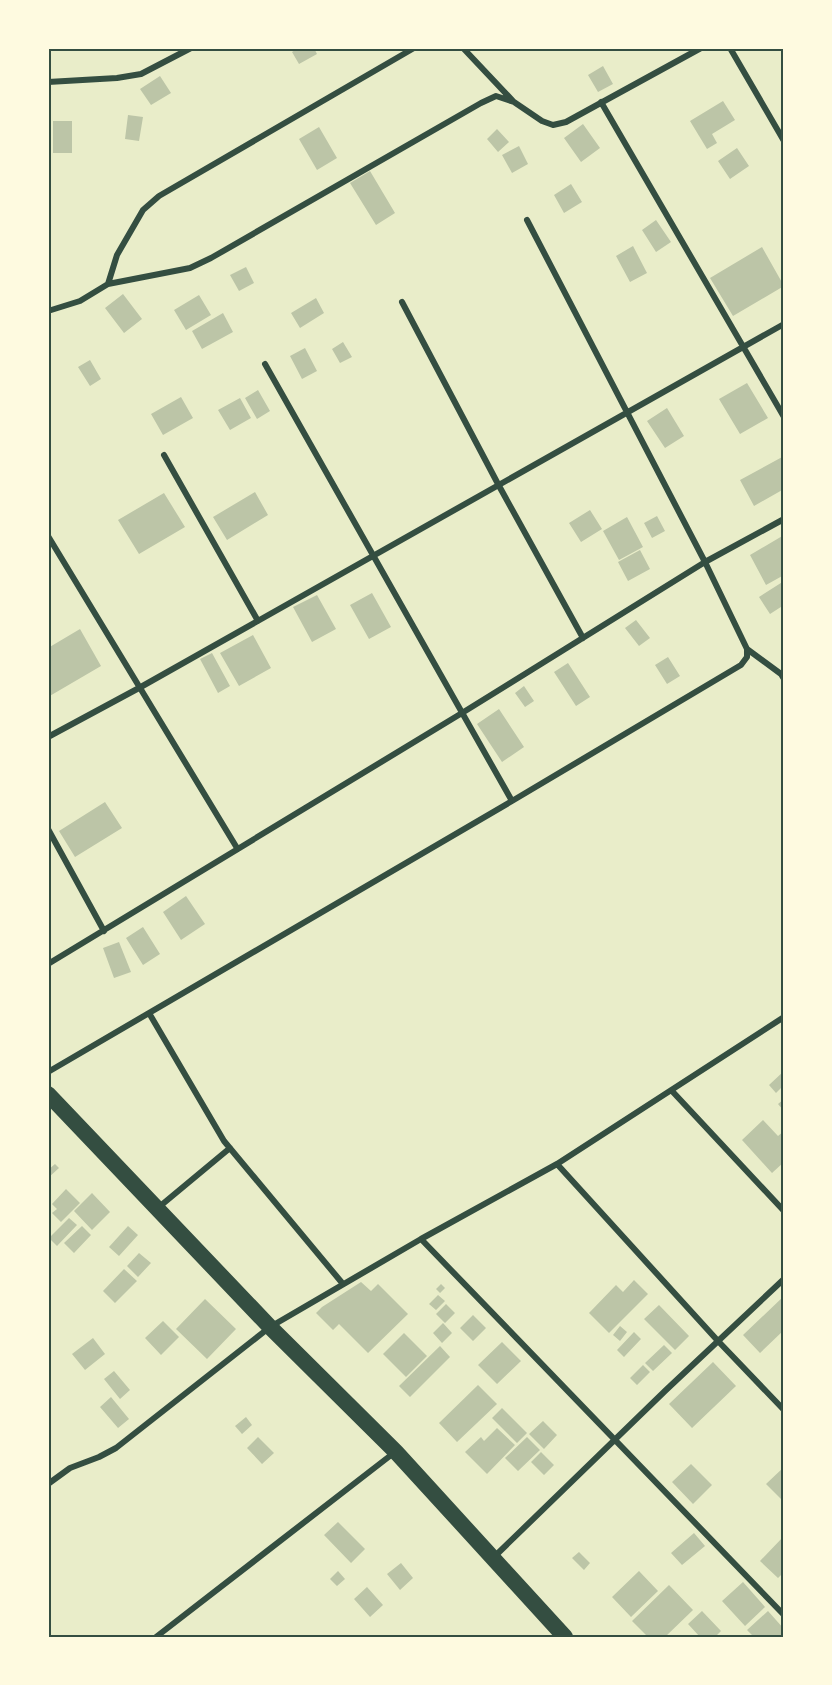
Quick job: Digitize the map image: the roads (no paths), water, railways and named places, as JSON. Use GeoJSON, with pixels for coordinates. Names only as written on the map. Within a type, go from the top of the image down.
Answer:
{"type":"FeatureCollection","features":[{"type":"Feature","properties":{"kind":"highway"},"geometry":{"type":"LineString","coordinates":[[48,1094],[270,1327],[396,1452],[565,1637]]}},
{"type":"Feature","properties":{"kind":"street"},"geometry":{"type":"LineString","coordinates":[[48,82],[117,78],[141,74],[191,48]]}},
{"type":"Feature","properties":{"kind":"street"},"geometry":{"type":"LineString","coordinates":[[108,284],[117,255],[143,210],[159,196],[414,48]]}},
{"type":"Feature","properties":{"kind":"street"},"geometry":{"type":"LineString","coordinates":[[463,48],[514,102],[542,121],[553,125],[566,122],[701,48]]}},
{"type":"Feature","properties":{"kind":"street"},"geometry":{"type":"LineString","coordinates":[[730,48],[784,141]]}},
{"type":"Feature","properties":{"kind":"street"},"geometry":{"type":"LineString","coordinates":[[48,311],[80,301],[108,284],[190,268],[481,103],[496,96],[514,102]]}},
{"type":"Feature","properties":{"kind":"street"},"geometry":{"type":"LineString","coordinates":[[601,102],[784,417]]}},
{"type":"Feature","properties":{"kind":"street"},"geometry":{"type":"LineString","coordinates":[[48,1072],[512,801],[741,664],[747,657],[747,649],[705,562],[527,220]]}},
{"type":"Feature","properties":{"kind":"street"},"geometry":{"type":"LineString","coordinates":[[402,302],[583,638]]}},
{"type":"Feature","properties":{"kind":"street"},"geometry":{"type":"LineString","coordinates":[[48,737],[784,324]]}},
{"type":"Feature","properties":{"kind":"street"},"geometry":{"type":"LineString","coordinates":[[265,364],[512,801]]}},
{"type":"Feature","properties":{"kind":"street"},"geometry":{"type":"LineString","coordinates":[[164,455],[258,621]]}},
{"type":"Feature","properties":{"kind":"street"},"geometry":{"type":"LineString","coordinates":[[48,963],[462,713],[705,562],[784,519]]}},
{"type":"Feature","properties":{"kind":"street"},"geometry":{"type":"LineString","coordinates":[[48,536],[237,848]]}},
{"type":"Feature","properties":{"kind":"street"},"geometry":{"type":"LineString","coordinates":[[747,649],[781,674],[784,679]]}},
{"type":"Feature","properties":{"kind":"street"},"geometry":{"type":"LineString","coordinates":[[48,829],[104,931]]}},
{"type":"Feature","properties":{"kind":"street"},"geometry":{"type":"LineString","coordinates":[[149,1013],[231,1148],[343,1284]]}},
{"type":"Feature","properties":{"kind":"street"},"geometry":{"type":"LineString","coordinates":[[48,1484],[70,1468],[116,1448],[270,1327],[421,1239],[557,1164],[784,1017]]}},
{"type":"Feature","properties":{"kind":"street"},"geometry":{"type":"LineString","coordinates":[[672,1090],[784,1211]]}},
{"type":"Feature","properties":{"kind":"street"},"geometry":{"type":"LineString","coordinates":[[157,1208],[231,1148]]}},
{"type":"Feature","properties":{"kind":"street"},"geometry":{"type":"LineString","coordinates":[[557,1164],[784,1410]]}},
{"type":"Feature","properties":{"kind":"street"},"geometry":{"type":"LineString","coordinates":[[421,1239],[784,1615]]}},
{"type":"Feature","properties":{"kind":"street"},"geometry":{"type":"LineString","coordinates":[[493,1558],[784,1279]]}},
{"type":"Feature","properties":{"kind":"street"},"geometry":{"type":"LineString","coordinates":[[156,1637],[396,1452]]}}]}
